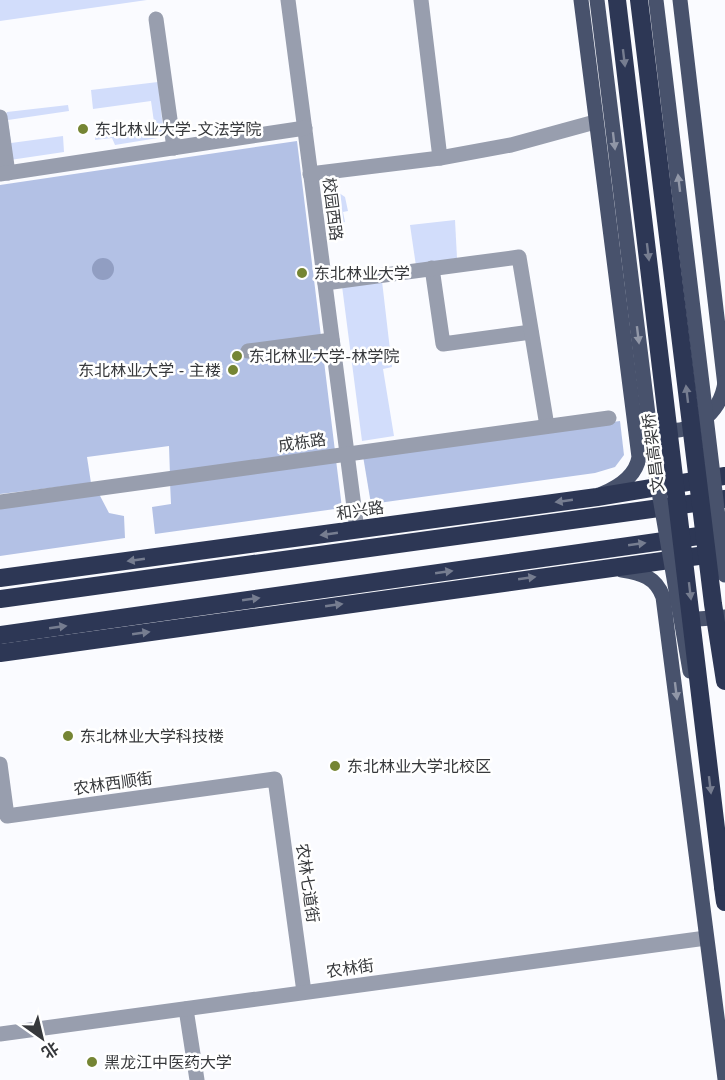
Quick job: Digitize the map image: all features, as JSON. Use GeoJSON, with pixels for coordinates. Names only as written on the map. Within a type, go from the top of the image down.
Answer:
{"type":"FeatureCollection","features":[{"type":"Feature","properties":{"kind":"highway","name":"文昌高架桥"},"geometry":{"type":"LineString","coordinates":[[617,0],[692,607],[706,752],[724,895]]}},
{"type":"Feature","properties":{"kind":"highway"},"geometry":{"type":"LineString","coordinates":[[639,0],[725,681]]}},
{"type":"Feature","properties":{"kind":"highway","name":"和兴路"},"geometry":{"type":"LineString","coordinates":[[0,578],[597,497],[725,476]]}},
{"type":"Feature","properties":{"kind":"highway"},"geometry":{"type":"LineString","coordinates":[[618,493],[725,488]]}},
{"type":"Feature","properties":{"kind":"highway"},"geometry":{"type":"LineString","coordinates":[[0,599],[725,499]]}},
{"type":"Feature","properties":{"kind":"highway"},"geometry":{"type":"LineString","coordinates":[[0,635],[725,532]]}},
{"type":"Feature","properties":{"kind":"highway"},"geometry":{"type":"LineString","coordinates":[[0,652],[725,552]]}},
{"type":"Feature","properties":{"kind":"main road"},"geometry":{"type":"LineString","coordinates":[[581,0],[638,444],[637,468],[622,483],[597,497]]}},
{"type":"Feature","properties":{"kind":"main road"},"geometry":{"type":"LineString","coordinates":[[597,0],[654,463],[677,609],[706,752]]}},
{"type":"Feature","properties":{"kind":"main road"},"geometry":{"type":"LineString","coordinates":[[656,0],[725,575]]}},
{"type":"Feature","properties":{"kind":"main road"},"geometry":{"type":"LineString","coordinates":[[632,400],[643,420],[652,426],[667,431],[680,430],[704,421],[721,401],[725,384],[680,0]]}},
{"type":"Feature","properties":{"kind":"main road"},"geometry":{"type":"LineString","coordinates":[[607,567],[642,574],[656,582],[663,597],[705,938],[725,1079]]}},
{"type":"Feature","properties":{"kind":"main road"},"geometry":{"type":"LineString","coordinates":[[671,654],[674,639],[687,622],[725,617]]}},
{"type":"Feature","properties":{"kind":"street","name":"校园西路"},"geometry":{"type":"LineString","coordinates":[[288,0],[357,530]]}},
{"type":"Feature","properties":{"kind":"street"},"geometry":{"type":"LineString","coordinates":[[421,0],[440,159]]}},
{"type":"Feature","properties":{"kind":"street"},"geometry":{"type":"LineString","coordinates":[[156,19],[174,148]]}},
{"type":"Feature","properties":{"kind":"street"},"geometry":{"type":"LineString","coordinates":[[0,117],[4,173],[305,128]]}},
{"type":"Feature","properties":{"kind":"street"},"geometry":{"type":"LineString","coordinates":[[310,174],[440,159],[511,145],[595,122]]}},
{"type":"Feature","properties":{"kind":"street"},"geometry":{"type":"LineString","coordinates":[[325,282],[519,257],[547,426]]}},
{"type":"Feature","properties":{"kind":"street"},"geometry":{"type":"LineString","coordinates":[[432,268],[443,344],[531,332]]}},
{"type":"Feature","properties":{"kind":"street"},"geometry":{"type":"LineString","coordinates":[[248,351],[332,340]]}},
{"type":"Feature","properties":{"kind":"street","name":"成栋路"},"geometry":{"type":"LineString","coordinates":[[0,502],[609,418]]}},
{"type":"Feature","properties":{"kind":"street","name":"农林西顺街"},"geometry":{"type":"LineString","coordinates":[[0,764],[7,816],[276,779]]}},
{"type":"Feature","properties":{"kind":"street","name":"农林七道街"},"geometry":{"type":"LineString","coordinates":[[276,779],[304,992]]}},
{"type":"Feature","properties":{"kind":"street","name":"农林街"},"geometry":{"type":"LineString","coordinates":[[0,1034],[705,938]]}},
{"type":"Feature","properties":{"kind":"street"},"geometry":{"type":"LineString","coordinates":[[186,1009],[197,1080]]}},
{"type":"Feature","properties":{"kind":"shaded area"},"geometry":{"type":"Polygon","coordinates":[[[0,0],[147,0],[0,21],[0,0]]]}},
{"type":"Feature","properties":{"kind":"shaded area"},"geometry":{"type":"Polygon","coordinates":[[[158,82],[164,137],[115,145],[112,138],[95,140],[95,135],[103,134],[102,130],[154,122],[151,101],[93,109],[91,90],[158,82]]]}},
{"type":"Feature","properties":{"kind":"shaded area"},"geometry":{"type":"Polygon","coordinates":[[[68,105],[69,111],[8,120],[11,143],[63,136],[64,152],[10,160],[4,118],[7,112],[68,105]]]}},
{"type":"Feature","properties":{"kind":"shaded area"},"geometry":{"type":"Polygon","coordinates":[[[297,141],[335,451],[170,475],[169,446],[87,457],[91,483],[0,494],[0,185],[297,141]]]}},
{"type":"Feature","properties":{"kind":"shaded area"},"geometry":{"type":"Polygon","coordinates":[[[329,186],[345,197],[348,211],[343,212],[345,222],[333,225],[329,186]]]}},
{"type":"Feature","properties":{"kind":"shaded area"},"geometry":{"type":"Polygon","coordinates":[[[455,220],[457,258],[416,266],[410,225],[455,220]]]}},
{"type":"Feature","properties":{"kind":"shaded area"},"geometry":{"type":"Polygon","coordinates":[[[103,258],[111,261],[114,269],[111,277],[103,280],[95,277],[92,269],[95,261],[103,258]]]}},
{"type":"Feature","properties":{"kind":"shaded area"},"geometry":{"type":"Polygon","coordinates":[[[382,281],[392,367],[383,369],[394,436],[362,441],[342,286],[382,281]]]}},
{"type":"Feature","properties":{"kind":"shaded area"},"geometry":{"type":"Polygon","coordinates":[[[620,421],[624,455],[615,467],[595,473],[371,504],[363,456],[620,421]]]}},
{"type":"Feature","properties":{"kind":"shaded area"},"geometry":{"type":"Polygon","coordinates":[[[336,460],[342,508],[155,534],[152,507],[171,504],[170,482],[336,460]]]}},
{"type":"Feature","properties":{"kind":"shaded area"},"geometry":{"type":"Polygon","coordinates":[[[98,492],[109,513],[124,516],[125,538],[0,556],[0,506],[98,492]]]}},
{"type":"Feature","properties":{"kind":"place","name":"东北林业大学-文法学院"},"geometry":{"type":"Point","coordinates":[83,129]}},
{"type":"Feature","properties":{"kind":"place","name":"东北林业大学"},"geometry":{"type":"Point","coordinates":[302,273]}},
{"type":"Feature","properties":{"kind":"place","name":"东北林业大学-林学院"},"geometry":{"type":"Point","coordinates":[237,356]}},
{"type":"Feature","properties":{"kind":"place","name":"东北林业大学 - 主楼"},"geometry":{"type":"Point","coordinates":[233,370]}},
{"type":"Feature","properties":{"kind":"place","name":"东北林业大学科技楼"},"geometry":{"type":"Point","coordinates":[68,736]}},
{"type":"Feature","properties":{"kind":"place","name":"东北林业大学北校区"},"geometry":{"type":"Point","coordinates":[335,766]}},
{"type":"Feature","properties":{"kind":"place","name":"黑龙江中医药大学"},"geometry":{"type":"Point","coordinates":[92,1062]}}]}
